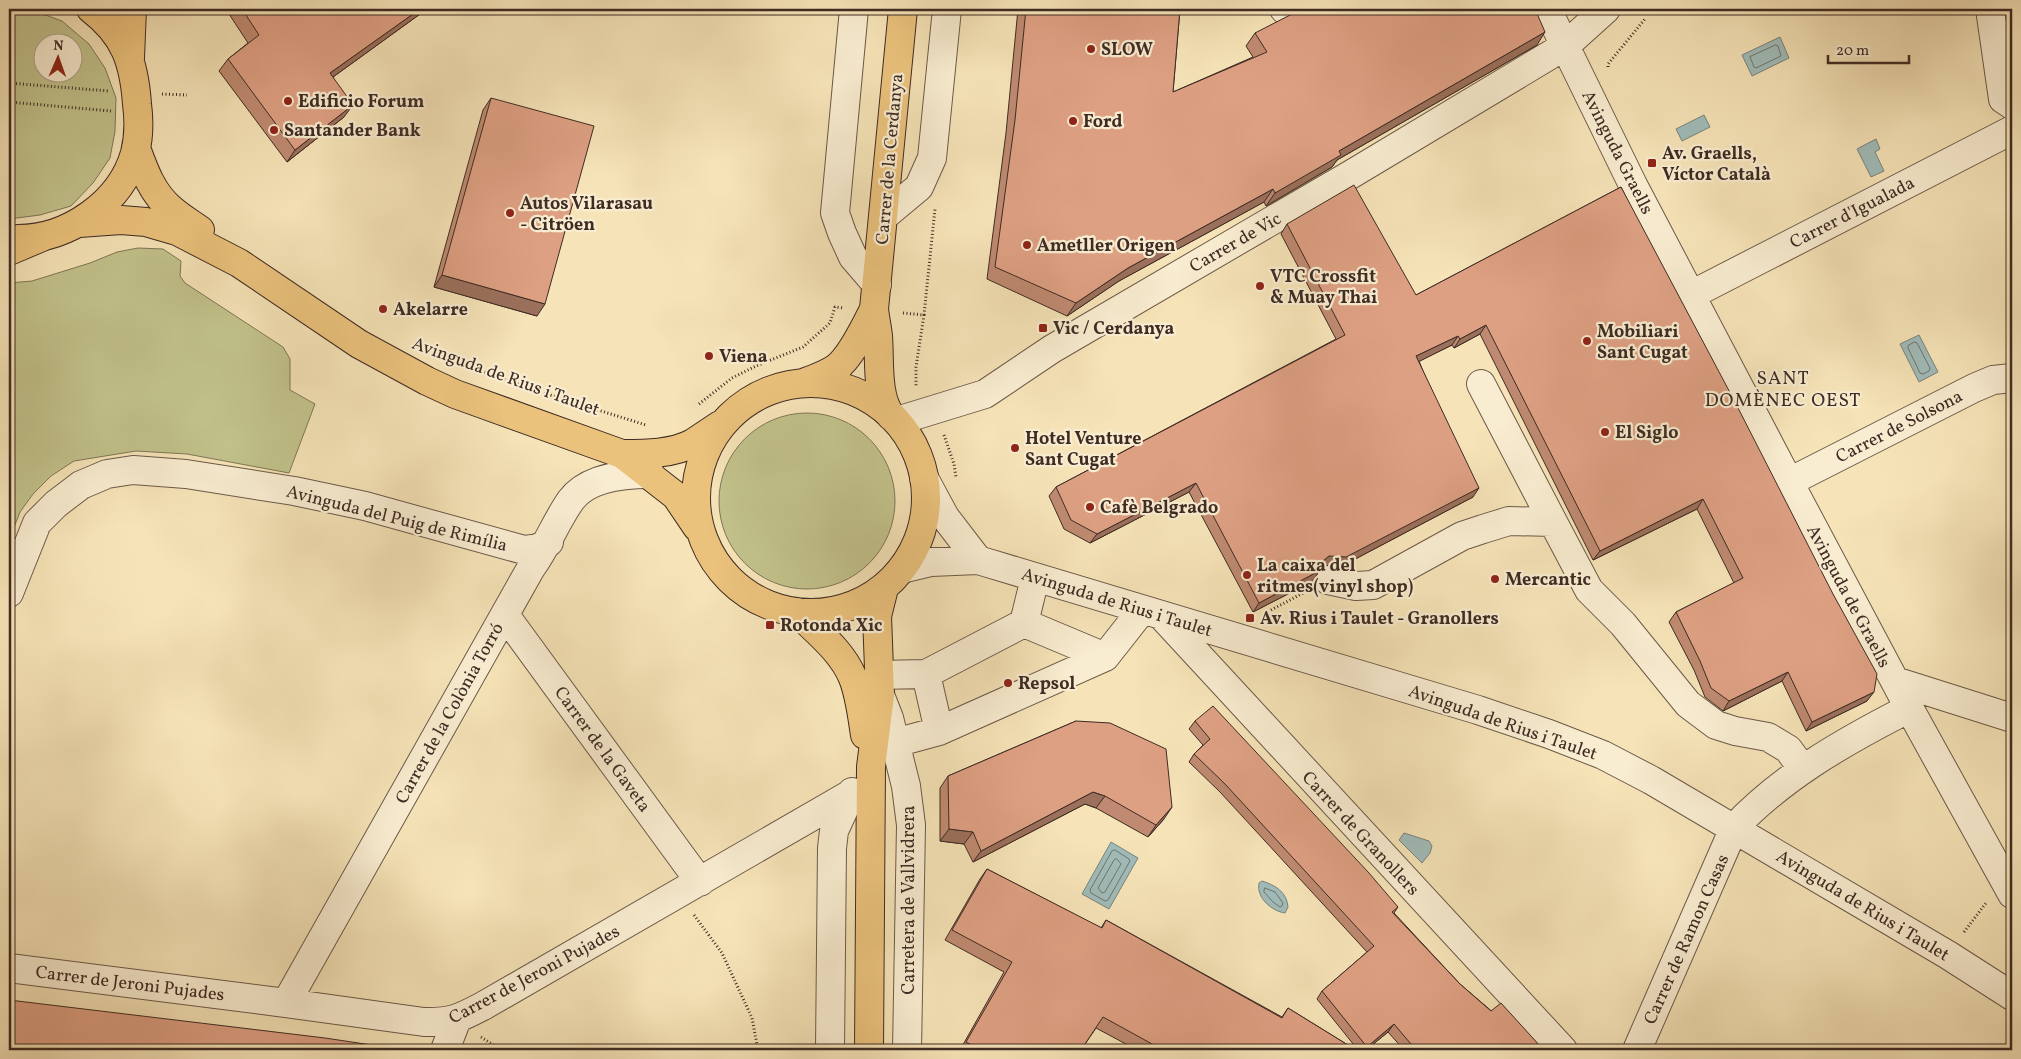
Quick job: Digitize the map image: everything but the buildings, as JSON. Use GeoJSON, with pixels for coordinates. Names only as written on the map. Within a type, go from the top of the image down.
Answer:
{"type":"FeatureCollection","features":[{"type":"Feature","properties":{"kind":"main road"},"geometry":{"type":"LineString","coordinates":[[91,9],[113,30],[122,42],[130,60]]}},
{"type":"Feature","properties":{"kind":"main road"},"geometry":{"type":"LineString","coordinates":[[9,251],[79,223],[109,198],[127,172],[136,148],[137,103],[130,60],[132,9]]}},
{"type":"Feature","properties":{"kind":"main road","name":"Carrer de la Cerdanya"},"geometry":{"type":"LineString","coordinates":[[894,419],[886,410],[881,383],[875,297],[903,9]]}},
{"type":"Feature","properties":{"kind":"main road","name":"Avinguda de Rius i Taulet"},"geometry":{"type":"LineString","coordinates":[[136,148],[159,197],[171,210],[199,229],[239,263],[359,344],[427,381],[455,394],[622,454],[676,496],[699,531]]}},
{"type":"Feature","properties":{"kind":"main road","name":"Avinguda de Rius i Taulet"},"geometry":{"type":"LineString","coordinates":[[79,223],[120,220],[146,222],[177,231],[239,263]]}},
{"type":"Feature","properties":{"kind":"main road"},"geometry":{"type":"LineString","coordinates":[[9,239],[42,237]]}},
{"type":"Feature","properties":{"kind":"main road","name":"Carrer de la Cerdanya"},"geometry":{"type":"LineString","coordinates":[[802,383],[837,368],[856,342],[875,297]]}},
{"type":"Feature","properties":{"kind":"main road"},"geometry":{"type":"LineString","coordinates":[[893,578],[866,599],[846,609],[823,612],[797,612],[776,608],[756,600],[734,584],[717,565],[699,531],[696,504],[699,475],[704,457],[715,434],[738,408],[770,390],[785,385],[802,383],[832,386],[848,390],[873,402],[894,419]]}},
{"type":"Feature","properties":{"kind":"main road","name":"Carretera de Vallvidrera"},"geometry":{"type":"LineString","coordinates":[[869,1050],[870,767],[878,685],[876,616],[893,578],[918,539],[925,509],[924,478],[921,464],[913,443],[894,419]]}},
{"type":"Feature","properties":{"kind":"main road","name":"Avinguda de Rius i Taulet"},"geometry":{"type":"LineString","coordinates":[[622,454],[639,454],[677,449],[692,443],[725,421]]}},
{"type":"Feature","properties":{"kind":"main road","name":"Carretera de Vallvidrera"},"geometry":{"type":"LineString","coordinates":[[797,612],[834,649],[845,662],[853,678],[860,700],[870,767]]}},
{"type":"Feature","properties":{"kind":"street"},"geometry":{"type":"LineString","coordinates":[[854,9],[835,213],[842,233],[875,297]]}},
{"type":"Feature","properties":{"kind":"street"},"geometry":{"type":"LineString","coordinates":[[883,217],[919,187],[932,158],[947,9]]}},
{"type":"Feature","properties":{"kind":"street","name":"Avinguda Graells"},"geometry":{"type":"LineString","coordinates":[[1547,9],[1633,184],[1691,295]]}},
{"type":"Feature","properties":{"kind":"street","name":"Carrer de Vic"},"geometry":{"type":"LineString","coordinates":[[894,419],[985,394],[1052,349],[1350,175],[1565,46],[1606,9]]}},
{"type":"Feature","properties":{"kind":"street"},"geometry":{"type":"LineString","coordinates":[[1990,9],[2003,99],[2012,104]]}},
{"type":"Feature","properties":{"kind":"street","name":"Carrer d'Igualada"},"geometry":{"type":"LineString","coordinates":[[1691,295],[2012,130]]}},
{"type":"Feature","properties":{"kind":"street","name":"Avinguda de Graells"},"geometry":{"type":"LineString","coordinates":[[1691,295],[1901,693],[2012,894]]}},
{"type":"Feature","properties":{"kind":"street","name":"Carrer de Solsona"},"geometry":{"type":"LineString","coordinates":[[1789,482],[1974,388],[1992,380],[2012,378]]}},
{"type":"Feature","properties":{"kind":"street"},"geometry":{"type":"LineString","coordinates":[[1481,384],[1589,590],[1623,624],[1688,704],[1716,725],[1734,731],[1768,737],[1788,749],[1803,769]]}},
{"type":"Feature","properties":{"kind":"street","name":"Avinguda del Puig de Rimília"},"geometry":{"type":"LineString","coordinates":[[9,593],[37,523],[56,504],[81,485],[107,474],[134,470],[186,474],[294,491],[383,511],[524,550],[538,548],[549,542]]}},
{"type":"Feature","properties":{"kind":"street","name":"Carrer de la Colònia Torró"},"geometry":{"type":"LineString","coordinates":[[286,1002],[531,568],[549,542],[572,498],[590,486],[618,475],[650,474]]}},
{"type":"Feature","properties":{"kind":"street"},"geometry":{"type":"LineString","coordinates":[[924,478],[945,517],[978,560]]}},
{"type":"Feature","properties":{"kind":"street"},"geometry":{"type":"LineString","coordinates":[[1328,580],[1356,586],[1373,585],[1462,536],[1509,520],[1553,522]]}},
{"type":"Feature","properties":{"kind":"street","name":"Avinguda de Rius i Taulet"},"geometry":{"type":"LineString","coordinates":[[893,578],[931,562],[978,560],[1478,710],[1549,734],[1603,755],[1734,828],[1948,955],[2012,996]]}},
{"type":"Feature","properties":{"kind":"street"},"geometry":{"type":"LineString","coordinates":[[878,685],[926,674],[1024,623],[1036,578]]}},
{"type":"Feature","properties":{"kind":"street"},"geometry":{"type":"LineString","coordinates":[[895,743],[939,731],[1105,656],[1151,612]]}},
{"type":"Feature","properties":{"kind":"street","name":"Carrer de Granollers"},"geometry":{"type":"LineString","coordinates":[[1151,612],[1563,1050]]}},
{"type":"Feature","properties":{"kind":"street","name":"Carrer de la Gaveta"},"geometry":{"type":"LineString","coordinates":[[505,615],[690,888]]}},
{"type":"Feature","properties":{"kind":"street"},"geometry":{"type":"LineString","coordinates":[[1024,623],[1105,656]]}},
{"type":"Feature","properties":{"kind":"street"},"geometry":{"type":"LineString","coordinates":[[926,674],[939,731]]}},
{"type":"Feature","properties":{"kind":"street","name":"Carretera de Vallvidrera"},"geometry":{"type":"LineString","coordinates":[[878,685],[889,718],[906,786],[911,825],[909,1049]]}},
{"type":"Feature","properties":{"kind":"street"},"geometry":{"type":"LineString","coordinates":[[1734,828],[1760,802],[1803,769],[1835,748],[1900,713],[1901,693],[2012,718]]}},
{"type":"Feature","properties":{"kind":"street","name":"Carretera de Vallvidrera"},"geometry":{"type":"LineString","coordinates":[[830,1050],[832,848],[834,830],[849,795],[870,767]]}},
{"type":"Feature","properties":{"kind":"street","name":"Carrer de Jeroni Pujades"},"geometry":{"type":"LineString","coordinates":[[9,968],[443,1023],[457,1019],[690,888],[849,795]]}},
{"type":"Feature","properties":{"kind":"street","name":"Carrer de Ramon Casas"},"geometry":{"type":"LineString","coordinates":[[1637,1050],[1734,828]]}},
{"type":"Feature","properties":{"kind":"street"},"geometry":{"type":"LineString","coordinates":[[445,1050],[457,1019]]}},
{"type":"Feature","properties":{"kind":"path"},"geometry":{"type":"LineString","coordinates":[[1608,71],[1608,64],[1646,19]]}},
{"type":"Feature","properties":{"kind":"path"},"geometry":{"type":"LineString","coordinates":[[9,83],[137,103]]}},
{"type":"Feature","properties":{"kind":"path"},"geometry":{"type":"LineString","coordinates":[[9,102],[137,103],[186,95]]}},
{"type":"Feature","properties":{"kind":"path"},"geometry":{"type":"LineString","coordinates":[[697,406],[732,378],[803,347],[830,323],[835,307],[875,297]]}},
{"type":"Feature","properties":{"kind":"path","name":"Avinguda de Rius i Taulet"},"geometry":{"type":"LineString","coordinates":[[447,358],[534,390],[653,427]]}},
{"type":"Feature","properties":{"kind":"path"},"geometry":{"type":"LineString","coordinates":[[1271,610],[1328,580]]}},
{"type":"Feature","properties":{"kind":"path"},"geometry":{"type":"LineString","coordinates":[[690,888],[752,1018],[758,1050]]}},
{"type":"Feature","properties":{"kind":"green space"},"geometry":{"type":"Polygon","coordinates":[[[9,9],[29,9],[62,21],[75,32],[32,32],[32,82],[82,82],[82,38],[89,44],[105,68],[116,98],[115,131],[110,158],[93,183],[71,206],[40,215],[9,219],[9,9]]]}},
{"type":"Feature","properties":{"kind":"green space"},"geometry":{"type":"Polygon","coordinates":[[[138,248],[163,249],[181,261],[180,276],[185,283],[283,347],[290,359],[290,390],[315,404],[289,473],[187,454],[136,451],[74,461],[51,476],[33,494],[20,512],[9,540],[9,283],[32,281],[90,263],[117,252],[138,248]]]}},
{"type":"Feature","properties":{"kind":"green space"},"geometry":{"type":"Polygon","coordinates":[[[807,413],[841,420],[863,433],[875,445],[888,467],[895,501],[888,535],[875,557],[863,569],[841,582],[807,589],[773,582],[751,569],[739,557],[726,535],[719,501],[726,467],[739,445],[751,433],[773,420],[807,413]]]}},
{"type":"Feature","properties":{"kind":"water"},"geometry":{"type":"Polygon","coordinates":[[[1780,37],[1789,58],[1752,76],[1742,55],[1780,37]]]}},
{"type":"Feature","properties":{"kind":"water"},"geometry":{"type":"Polygon","coordinates":[[[1704,115],[1710,127],[1682,141],[1676,129],[1704,115]]]}},
{"type":"Feature","properties":{"kind":"water"},"geometry":{"type":"Polygon","coordinates":[[[1876,139],[1880,149],[1875,152],[1884,171],[1871,177],[1857,149],[1876,139]]]}},
{"type":"Feature","properties":{"kind":"water"},"geometry":{"type":"Polygon","coordinates":[[[1919,335],[1938,372],[1919,382],[1900,344],[1919,335]]]}},
{"type":"Feature","properties":{"kind":"water"},"geometry":{"type":"Polygon","coordinates":[[[1404,833],[1429,841],[1432,846],[1430,853],[1422,863],[1399,840],[1404,833]]]}},
{"type":"Feature","properties":{"kind":"water"},"geometry":{"type":"Polygon","coordinates":[[[1111,842],[1138,858],[1109,909],[1082,894],[1111,842]]]}},
{"type":"Feature","properties":{"kind":"water"},"geometry":{"type":"Polygon","coordinates":[[[1262,881],[1276,887],[1283,893],[1288,907],[1285,913],[1270,907],[1262,899],[1259,883],[1262,881]]]}},
{"type":"Feature","properties":{"kind":"place","name":"SLOW"},"geometry":{"type":"Point","coordinates":[1091,49]}},
{"type":"Feature","properties":{"kind":"place","name":"Edificio Forum"},"geometry":{"type":"Point","coordinates":[288,101]}},
{"type":"Feature","properties":{"kind":"place","name":"Ford"},"geometry":{"type":"Point","coordinates":[1073,121]}},
{"type":"Feature","properties":{"kind":"place","name":"Santander Bank"},"geometry":{"type":"Point","coordinates":[274,130]}},
{"type":"Feature","properties":{"kind":"place","name":"Av. Graells, Víctor Català"},"geometry":{"type":"Point","coordinates":[1652,163]}},
{"type":"Feature","properties":{"kind":"place","name":"Autos Vilarasau - Citröen"},"geometry":{"type":"Point","coordinates":[510,213]}},
{"type":"Feature","properties":{"kind":"place","name":"Ametller Origen"},"geometry":{"type":"Point","coordinates":[1027,245]}},
{"type":"Feature","properties":{"kind":"place","name":"VTC Crossfit & Muay Thai"},"geometry":{"type":"Point","coordinates":[1260,286]}},
{"type":"Feature","properties":{"kind":"place","name":"Akelarre"},"geometry":{"type":"Point","coordinates":[383,309]}},
{"type":"Feature","properties":{"kind":"place","name":"Vic / Cerdanya"},"geometry":{"type":"Point","coordinates":[1043,328]}},
{"type":"Feature","properties":{"kind":"place","name":"Mobiliari Sant Cugat"},"geometry":{"type":"Point","coordinates":[1587,341]}},
{"type":"Feature","properties":{"kind":"place","name":"Viena"},"geometry":{"type":"Point","coordinates":[709,356]}},
{"type":"Feature","properties":{"kind":"place","name":"El Siglo"},"geometry":{"type":"Point","coordinates":[1605,432]}},
{"type":"Feature","properties":{"kind":"place","name":"Hotel Venture Sant Cugat"},"geometry":{"type":"Point","coordinates":[1015,448]}},
{"type":"Feature","properties":{"kind":"place","name":"Cafè Belgrado"},"geometry":{"type":"Point","coordinates":[1090,507]}},
{"type":"Feature","properties":{"kind":"place","name":"La caixa del ritmes(vinyl shop)"},"geometry":{"type":"Point","coordinates":[1247,575]}},
{"type":"Feature","properties":{"kind":"place","name":"Mercantic"},"geometry":{"type":"Point","coordinates":[1495,579]}},
{"type":"Feature","properties":{"kind":"place","name":"Av. Rius i Taulet - Granollers"},"geometry":{"type":"Point","coordinates":[1250,618]}},
{"type":"Feature","properties":{"kind":"place","name":"Rotonda Xic"},"geometry":{"type":"Point","coordinates":[770,625]}},
{"type":"Feature","properties":{"kind":"place","name":"Repsol"},"geometry":{"type":"Point","coordinates":[1008,683]}},
{"type":"Feature","properties":{"kind":"district","name":"SANT DOMÈNEC OEST"},"geometry":{"type":"Point","coordinates":[1783,388]}}]}
